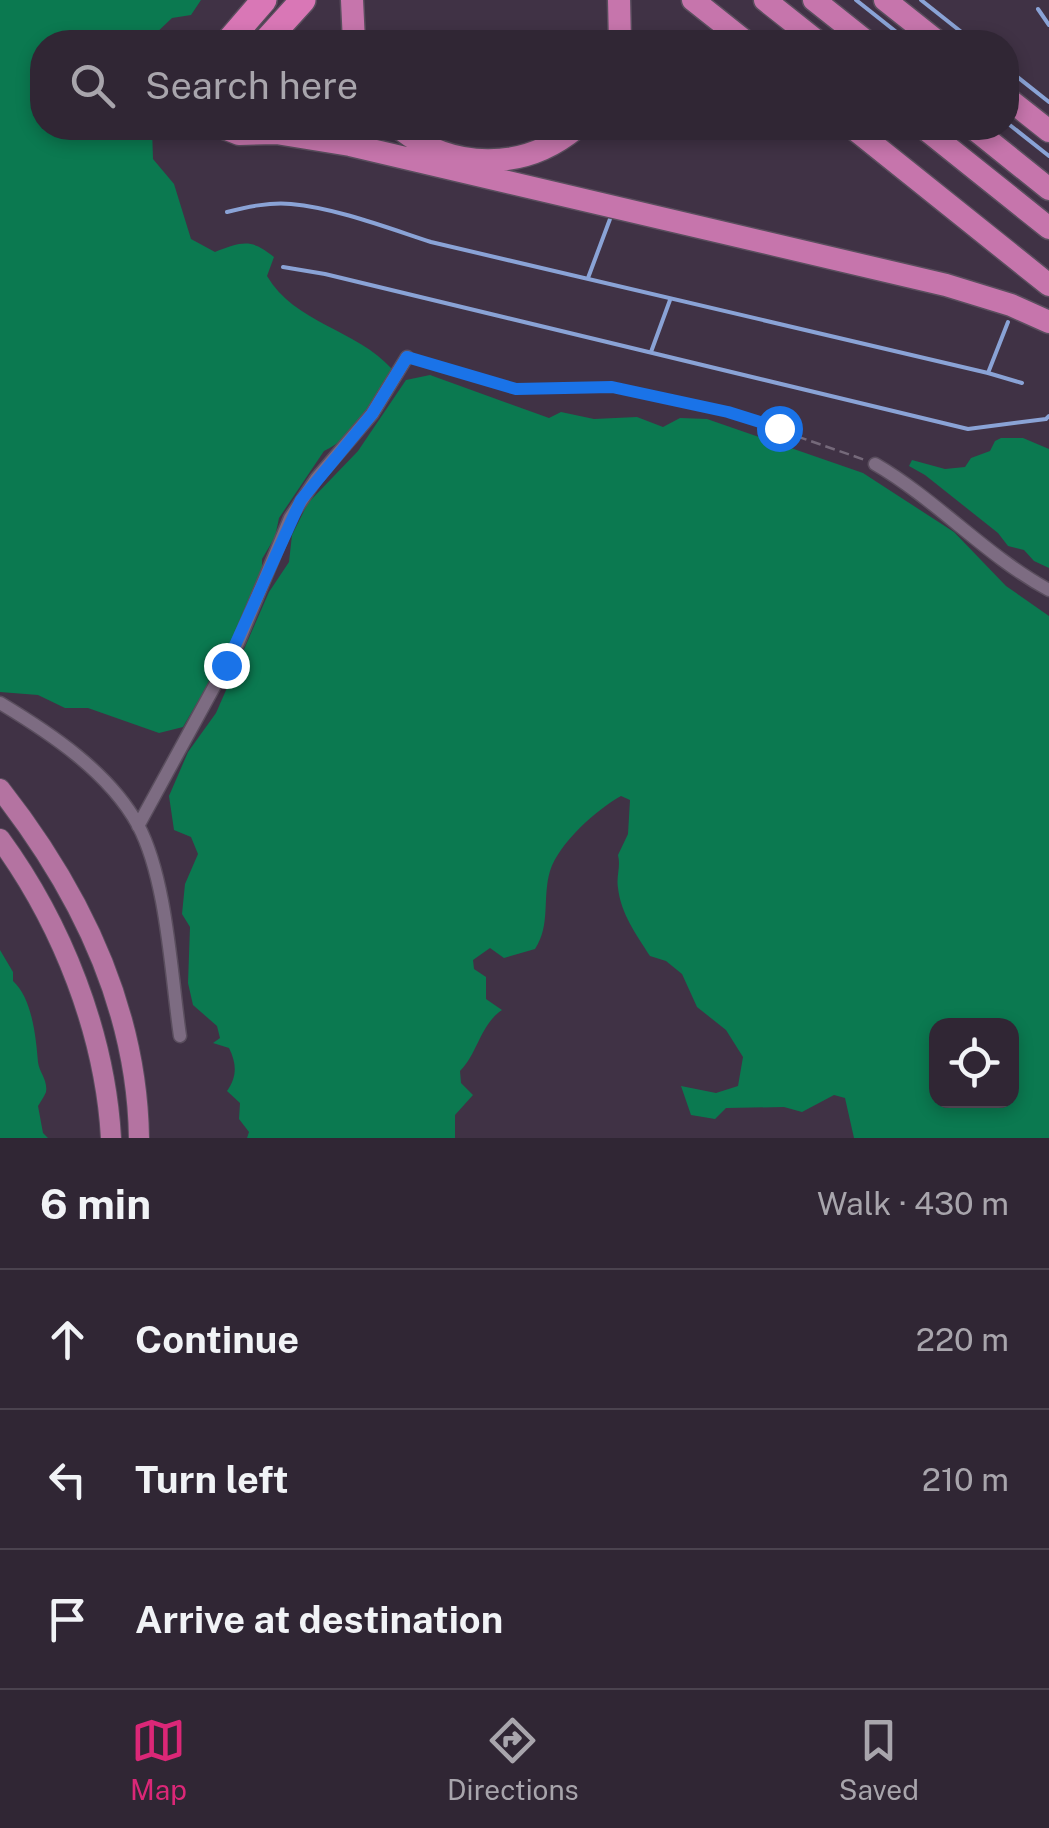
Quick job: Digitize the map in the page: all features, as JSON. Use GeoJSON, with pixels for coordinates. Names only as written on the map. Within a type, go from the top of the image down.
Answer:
{"type":"FeatureCollection","features":[{"type":"Feature","properties":{"kind":"highway"},"geometry":{"type":"LineString","coordinates":[[238,30],[264,0]]}},
{"type":"Feature","properties":{"kind":"highway"},"geometry":{"type":"LineString","coordinates":[[276,30],[304,0]]}},
{"type":"Feature","properties":{"kind":"highway"},"geometry":{"type":"LineString","coordinates":[[352,0],[353,30]]}},
{"type":"Feature","properties":{"kind":"highway"},"geometry":{"type":"LineString","coordinates":[[619,0],[620,30]]}},
{"type":"Feature","properties":{"kind":"highway"},"geometry":{"type":"LineString","coordinates":[[693,0],[731,30]]}},
{"type":"Feature","properties":{"kind":"highway"},"geometry":{"type":"LineString","coordinates":[[765,0],[803,30]]}},
{"type":"Feature","properties":{"kind":"highway"},"geometry":{"type":"LineString","coordinates":[[814,0],[852,30]]}},
{"type":"Feature","properties":{"kind":"highway"},"geometry":{"type":"LineString","coordinates":[[885,0],[923,30]]}},
{"type":"Feature","properties":{"kind":"highway"},"geometry":{"type":"LineString","coordinates":[[1019,108],[1049,131]]}},
{"type":"Feature","properties":{"kind":"highway"},"geometry":{"type":"LineString","coordinates":[[322,140],[946,285],[1010,304],[1049,322]]}},
{"type":"Feature","properties":{"kind":"highway"},"geometry":{"type":"LineString","coordinates":[[419,140],[438,152],[486,161],[510,160],[542,150],[557,140]]}},
{"type":"Feature","properties":{"kind":"highway"},"geometry":{"type":"LineString","coordinates":[[867,140],[1049,285]]}},
{"type":"Feature","properties":{"kind":"highway"},"geometry":{"type":"LineString","coordinates":[[939,140],[1049,228]]}},
{"type":"Feature","properties":{"kind":"highway"},"geometry":{"type":"LineString","coordinates":[[988,140],[1049,188]]}},
{"type":"Feature","properties":{"kind":"main road"},"geometry":{"type":"LineString","coordinates":[[0,790],[54,863],[80,909],[118,995],[133,1061],[140,1138]]}},
{"type":"Feature","properties":{"kind":"main road"},"geometry":{"type":"LineString","coordinates":[[0,840],[24,872],[68,961],[94,1036],[111,1138]]}},
{"type":"Feature","properties":{"kind":"street"},"geometry":{"type":"LineString","coordinates":[[138,826],[238,643],[295,509],[372,414],[407,357]]}},
{"type":"Feature","properties":{"kind":"street"},"geometry":{"type":"LineString","coordinates":[[874,464],[908,483],[1049,590]]}},
{"type":"Feature","properties":{"kind":"street"},"geometry":{"type":"LineString","coordinates":[[0,703],[63,745],[92,770],[120,799],[138,826],[160,896],[180,1036]]}},
{"type":"Feature","properties":{"kind":"path"},"geometry":{"type":"LineString","coordinates":[[407,357],[516,389],[612,387],[728,412],[874,464]]}},
{"type":"Feature","properties":{"kind":"green space"},"geometry":{"type":"Polygon","coordinates":[[[0,0],[201,0],[191,15],[172,18],[159,30],[30,30],[30,140],[152,140],[153,159],[174,184],[191,239],[215,252],[246,244],[266,251],[274,257],[267,276],[279,292],[309,316],[361,344],[392,369],[363,415],[346,436],[324,451],[279,518],[275,537],[262,559],[262,573],[230,646],[183,727],[159,733],[88,708],[65,708],[38,695],[0,692],[0,0]]]}},
{"type":"Feature","properties":{"kind":"green space"},"geometry":{"type":"Polygon","coordinates":[[[430,375],[549,418],[561,412],[594,419],[637,417],[663,427],[680,418],[707,419],[863,473],[954,532],[1006,586],[1049,616],[1049,1138],[854,1138],[845,1098],[834,1095],[802,1112],[784,1107],[726,1108],[715,1119],[691,1115],[681,1086],[716,1093],[738,1086],[743,1057],[726,1030],[697,1007],[682,974],[666,961],[650,956],[626,915],[618,888],[618,855],[628,834],[630,800],[621,796],[580,828],[561,849],[550,871],[545,921],[535,949],[504,958],[490,948],[473,960],[474,969],[486,977],[486,999],[502,1010],[489,1023],[460,1071],[461,1083],[473,1095],[455,1115],[455,1138],[247,1138],[249,1132],[239,1119],[240,1103],[227,1091],[234,1075],[232,1054],[229,1048],[213,1043],[220,1038],[217,1026],[193,1005],[188,983],[190,927],[182,914],[185,884],[198,854],[191,837],[174,830],[169,796],[188,752],[216,713],[269,592],[289,562],[292,535],[308,503],[358,451],[406,380],[430,375]]]}},
{"type":"Feature","properties":{"kind":"green space"},"geometry":{"type":"Polygon","coordinates":[[[1001,438],[1023,438],[1049,449],[1049,568],[1034,561],[1024,550],[1008,546],[998,533],[909,466],[912,460],[945,469],[965,467],[971,458],[990,451],[1001,438]]]}},
{"type":"Feature","properties":{"kind":"green space"},"geometry":{"type":"Polygon","coordinates":[[[0,950],[32,1019],[46,1088],[38,1106],[43,1133],[48,1138],[0,1138],[0,950]]]}},
{"type":"Feature","properties":{"kind":"waterway"},"geometry":{"type":"LineString","coordinates":[[856,0],[894,30]]}},
{"type":"Feature","properties":{"kind":"waterway"},"geometry":{"type":"LineString","coordinates":[[921,0],[959,30]]}},
{"type":"Feature","properties":{"kind":"waterway"},"geometry":{"type":"LineString","coordinates":[[1038,9],[1049,25]]}},
{"type":"Feature","properties":{"kind":"waterway"},"geometry":{"type":"LineString","coordinates":[[1019,78],[1049,102]]}},
{"type":"Feature","properties":{"kind":"waterway"},"geometry":{"type":"LineString","coordinates":[[1019,132],[1049,156]]}},
{"type":"Feature","properties":{"kind":"waterway"},"geometry":{"type":"LineString","coordinates":[[227,212],[275,204],[326,210],[431,242],[988,373]]}},
{"type":"Feature","properties":{"kind":"waterway"},"geometry":{"type":"LineString","coordinates":[[588,278],[610,219]]}},
{"type":"Feature","properties":{"kind":"waterway"},"geometry":{"type":"LineString","coordinates":[[283,267],[968,429],[1049,416]]}},
{"type":"Feature","properties":{"kind":"waterway"},"geometry":{"type":"LineString","coordinates":[[651,352],[670,300]]}},
{"type":"Feature","properties":{"kind":"waterway"},"geometry":{"type":"LineString","coordinates":[[1008,322],[988,373],[1022,383]]}},
{"type":"Feature","properties":{"kind":"route"},"geometry":{"type":"LineString","coordinates":[[226,665],[290,518],[316,479],[372,414],[407,357],[516,389],[612,387],[728,412],[779,428]]}}]}
